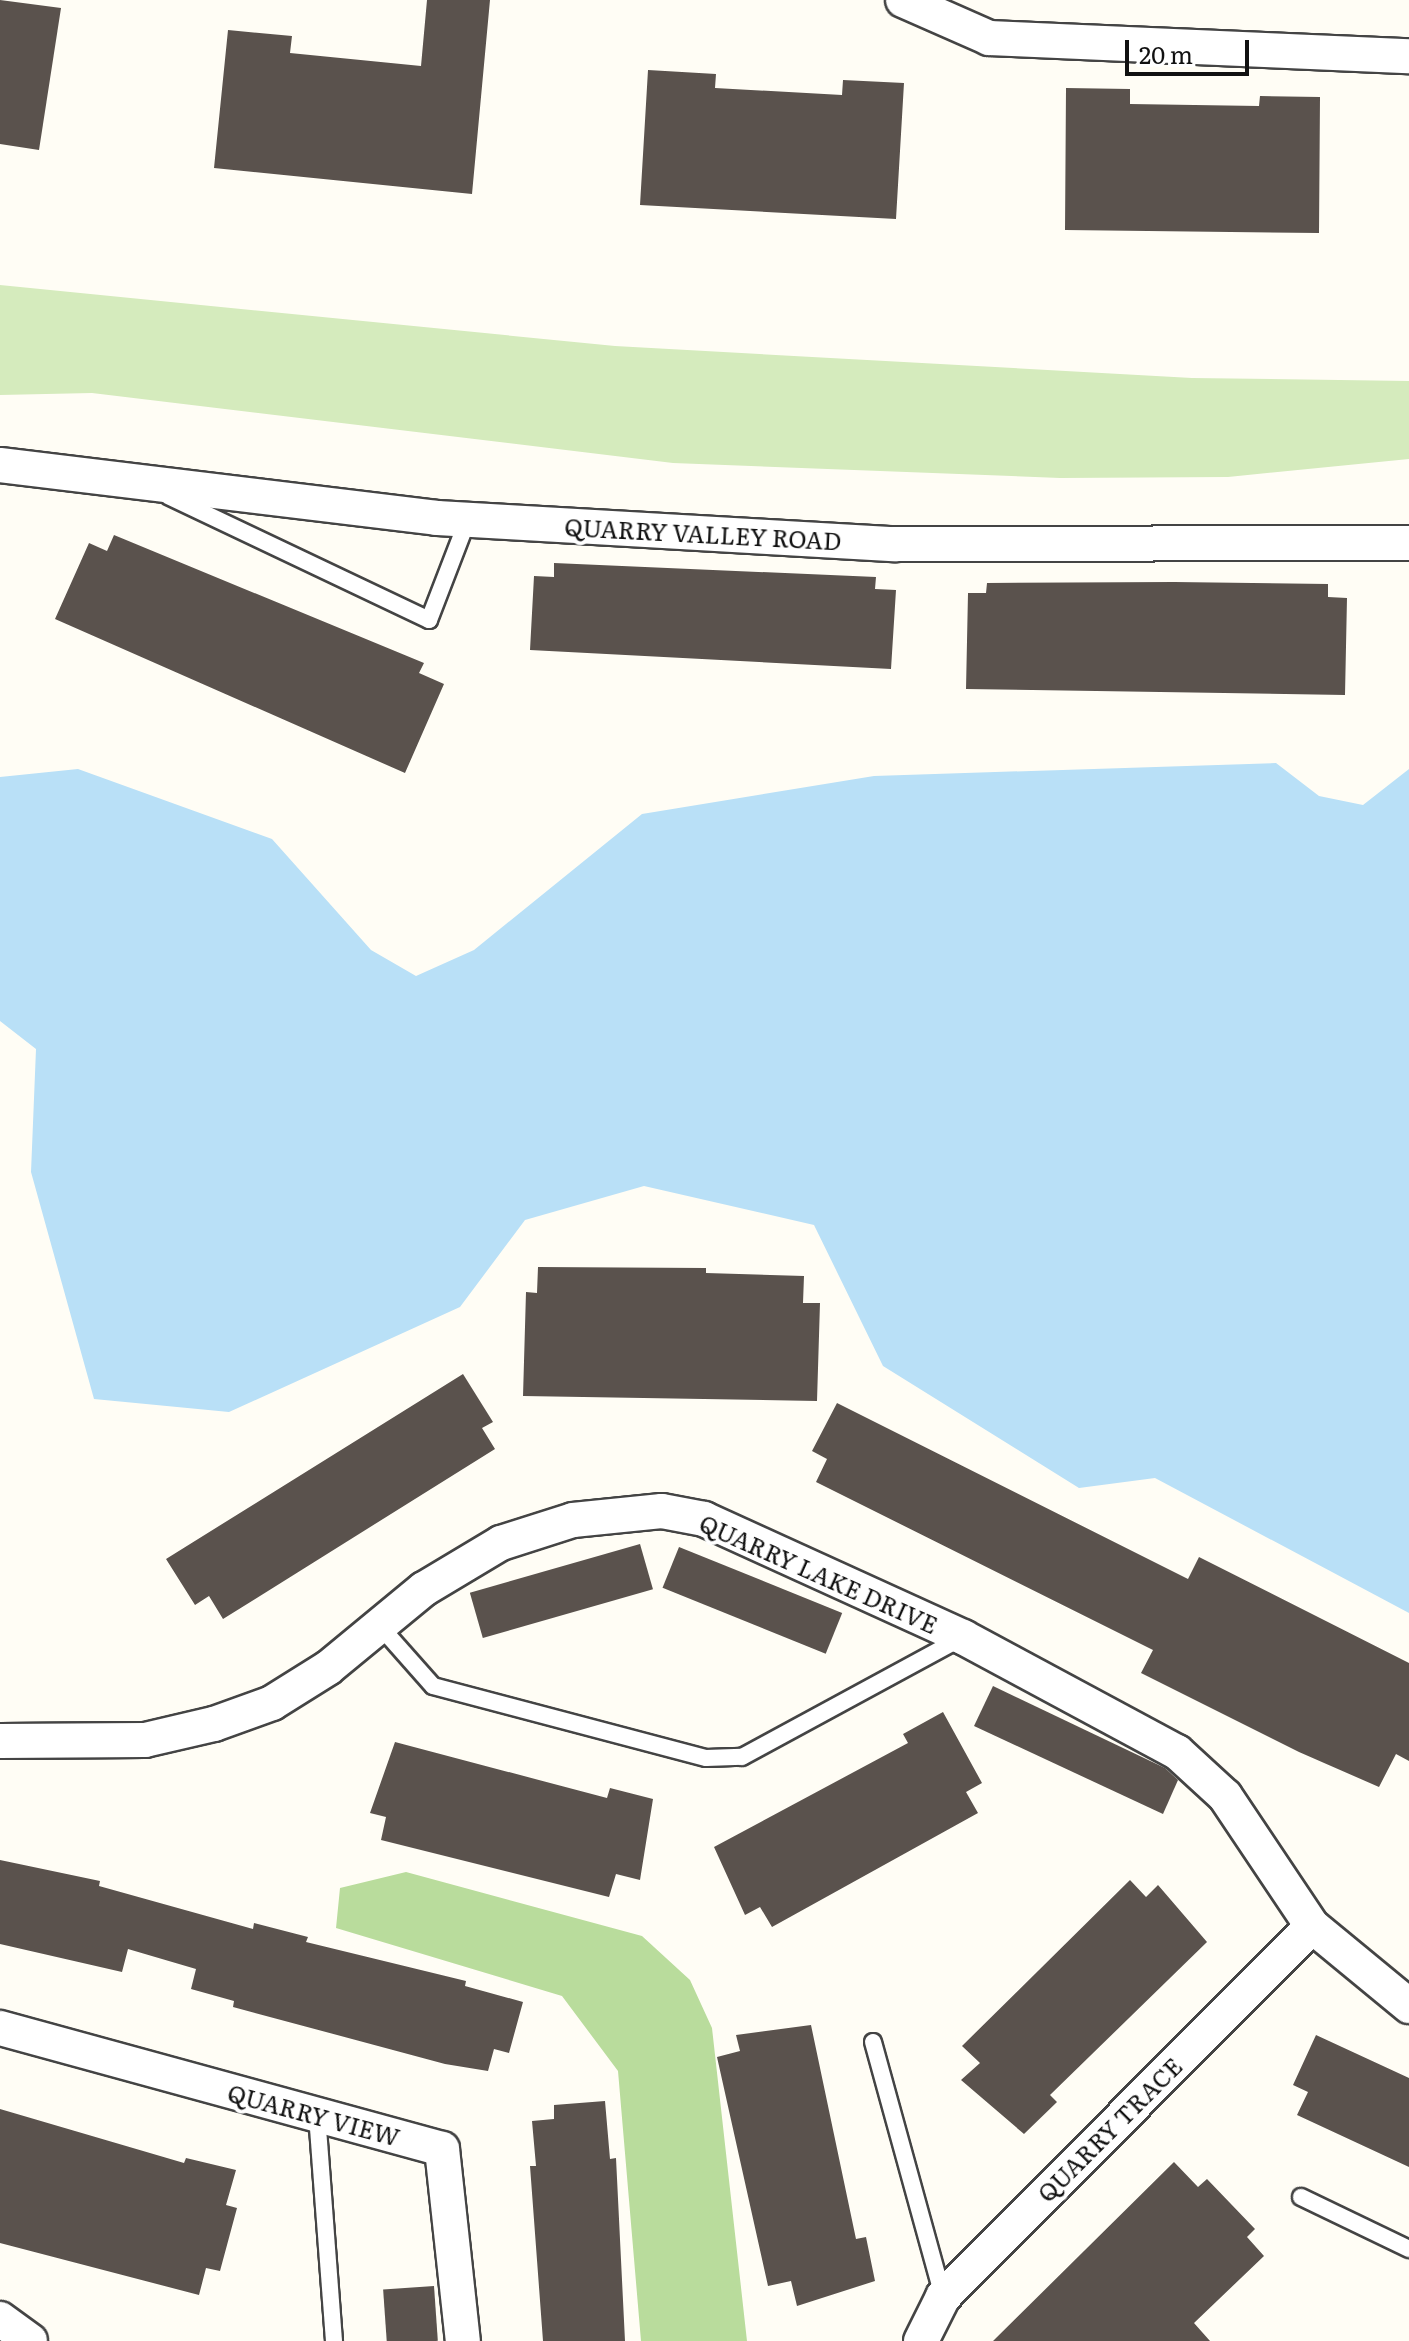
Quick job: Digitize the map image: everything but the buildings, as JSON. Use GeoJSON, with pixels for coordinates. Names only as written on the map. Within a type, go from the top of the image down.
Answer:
{"type":"FeatureCollection","features":[{"type":"Feature","properties":{"kind":"street"},"geometry":{"type":"LineString","coordinates":[[903,0],[989,38],[1409,56]]}},
{"type":"Feature","properties":{"kind":"street","name":"QUARRY VALLEY ROAD"},"geometry":{"type":"LineString","coordinates":[[0,465],[149,487],[468,519],[894,544],[1409,543]]}},
{"type":"Feature","properties":{"kind":"street","name":"QUARRY LAKE DRIVE"},"geometry":{"type":"LineString","coordinates":[[0,1741],[180,1735],[272,1703],[379,1625],[501,1543],[573,1520],[662,1511],[704,1519],[963,1637],[1205,1772],[1312,1926],[1409,2006]]}},
{"type":"Feature","properties":{"kind":"street","name":"QUARRY TRACE"},"geometry":{"type":"LineString","coordinates":[[921,2341],[943,2297],[1312,1926]]}},
{"type":"Feature","properties":{"kind":"street","name":"QUARRY VIEW"},"geometry":{"type":"LineString","coordinates":[[0,2028],[442,2149],[463,2341]]}},
{"type":"Feature","properties":{"kind":"street"},"geometry":{"type":"LineString","coordinates":[[0,2319],[30,2341]]}},
{"type":"Feature","properties":{"kind":"lane"},"geometry":{"type":"LineString","coordinates":[[149,487],[429,620],[468,519]]}},
{"type":"Feature","properties":{"kind":"lane"},"geometry":{"type":"LineString","coordinates":[[379,1625],[433,1686],[706,1758],[742,1757],[963,1637]]}},
{"type":"Feature","properties":{"kind":"lane"},"geometry":{"type":"LineString","coordinates":[[873,2042],[943,2297]]}},
{"type":"Feature","properties":{"kind":"lane"},"geometry":{"type":"LineString","coordinates":[[317,2115],[334,2341]]}},
{"type":"Feature","properties":{"kind":"lane"},"geometry":{"type":"LineString","coordinates":[[1301,2197],[1409,2249]]}},
{"type":"Feature","properties":{"kind":"green space"},"geometry":{"type":"Polygon","coordinates":[[[0,285],[615,346],[1192,378],[1409,381],[1409,459],[1228,477],[1060,478],[673,463],[92,393],[0,395],[0,285]]]}},
{"type":"Feature","properties":{"kind":"green space"},"geometry":{"type":"Polygon","coordinates":[[[406,1872],[642,1936],[690,1980],[712,2028],[747,2341],[641,2341],[618,2071],[562,1996],[336,1928],[340,1888],[406,1872]]]}},
{"type":"Feature","properties":{"kind":"water"},"geometry":{"type":"Polygon","coordinates":[[[1276,763],[1319,796],[1363,805],[1409,769],[1409,1613],[1155,1478],[1079,1488],[883,1366],[814,1225],[644,1186],[525,1220],[460,1307],[229,1412],[94,1399],[31,1172],[36,1049],[0,1021],[0,777],[78,769],[272,839],[371,950],[416,976],[474,950],[642,814],[874,776],[1276,763]]]}}]}
